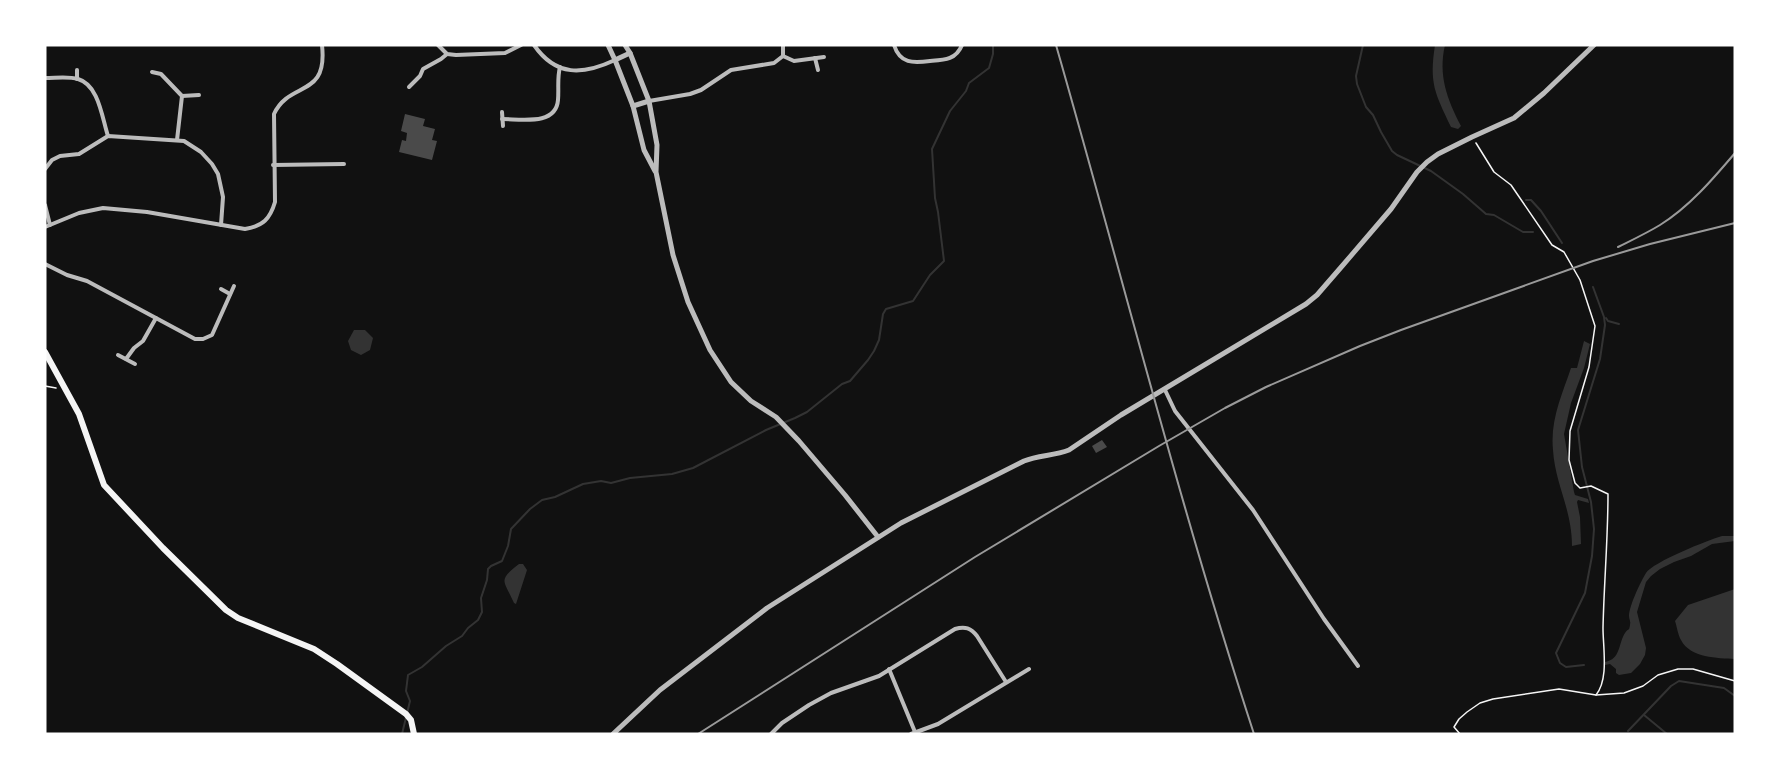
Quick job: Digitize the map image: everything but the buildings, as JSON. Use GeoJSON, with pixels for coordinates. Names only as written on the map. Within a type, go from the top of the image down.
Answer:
{"type":"FeatureCollection","features":[{"type":"Feature","properties":{"kind":"main road"},"geometry":{"type":"LineString","coordinates":[[45,352],[79,414],[104,485],[158,544],[226,610],[238,618],[314,650],[337,664],[407,715],[411,720],[414,734]]}},
{"type":"Feature","properties":{"kind":"street"},"geometry":{"type":"LineString","coordinates":[[45,227],[80,213],[103,208],[147,212],[245,229],[256,227],[266,220],[275,202],[274,114],[279,104],[288,96],[308,87],[317,79],[322,69],[322,45]]}},
{"type":"Feature","properties":{"kind":"street"},"geometry":{"type":"LineString","coordinates":[[438,45],[447,54]]}},
{"type":"Feature","properties":{"kind":"street"},"geometry":{"type":"LineString","coordinates":[[409,87],[420,76],[423,69],[447,54],[505,53],[521,45]]}},
{"type":"Feature","properties":{"kind":"street"},"geometry":{"type":"LineString","coordinates":[[534,45],[542,56],[560,67],[578,71],[587,70],[630,53]]}},
{"type":"Feature","properties":{"kind":"street"},"geometry":{"type":"LineString","coordinates":[[608,45],[633,106],[644,150],[656,172]]}},
{"type":"Feature","properties":{"kind":"street"},"geometry":{"type":"LineString","coordinates":[[626,45],[649,101],[657,145],[656,172],[673,255],[688,302],[710,350],[731,382],[751,401],[785,426],[878,537]]}},
{"type":"Feature","properties":{"kind":"street"},"geometry":{"type":"LineString","coordinates":[[783,45],[783,56]]}},
{"type":"Feature","properties":{"kind":"street"},"geometry":{"type":"LineString","coordinates":[[894,45],[898,54],[908,62],[915,63],[949,59],[959,52],[962,45]]}},
{"type":"Feature","properties":{"kind":"street"},"geometry":{"type":"LineString","coordinates":[[613,734],[677,676],[767,608],[878,537],[1024,460],[1069,450],[1148,399],[1306,304],[1317,295],[1391,209],[1419,170],[1438,154],[1514,118],[1545,93],[1594,45]]}},
{"type":"Feature","properties":{"kind":"street"},"geometry":{"type":"LineString","coordinates":[[633,106],[690,94],[701,90],[732,70],[774,63],[783,56]]}},
{"type":"Feature","properties":{"kind":"street"},"geometry":{"type":"LineString","coordinates":[[783,56],[794,61],[824,57]]}},
{"type":"Feature","properties":{"kind":"street"},"geometry":{"type":"LineString","coordinates":[[815,58],[818,70]]}},
{"type":"Feature","properties":{"kind":"street"},"geometry":{"type":"LineString","coordinates":[[502,119],[543,118],[552,114],[558,103],[560,67]]}},
{"type":"Feature","properties":{"kind":"street"},"geometry":{"type":"LineString","coordinates":[[77,70],[77,79]]}},
{"type":"Feature","properties":{"kind":"street"},"geometry":{"type":"LineString","coordinates":[[152,72],[161,74],[182,96],[199,95]]}},
{"type":"Feature","properties":{"kind":"street"},"geometry":{"type":"LineString","coordinates":[[45,78],[84,81],[95,93],[108,136]]}},
{"type":"Feature","properties":{"kind":"street"},"geometry":{"type":"LineString","coordinates":[[177,140],[182,96]]}},
{"type":"Feature","properties":{"kind":"street"},"geometry":{"type":"LineString","coordinates":[[502,112],[503,126]]}},
{"type":"Feature","properties":{"kind":"street"},"geometry":{"type":"LineString","coordinates":[[45,169],[52,160],[60,156],[79,154],[108,136],[177,140],[201,152],[218,174],[223,197],[221,225]]}},
{"type":"Feature","properties":{"kind":"street"},"geometry":{"type":"LineString","coordinates":[[273,165],[344,164]]}},
{"type":"Feature","properties":{"kind":"street"},"geometry":{"type":"LineString","coordinates":[[336,165],[337,172]]}},
{"type":"Feature","properties":{"kind":"street"},"geometry":{"type":"LineString","coordinates":[[45,205],[51,225]]}},
{"type":"Feature","properties":{"kind":"street"},"geometry":{"type":"LineString","coordinates":[[45,264],[67,275],[87,281],[195,339],[203,339],[212,335],[234,286]]}},
{"type":"Feature","properties":{"kind":"street"},"geometry":{"type":"LineString","coordinates":[[221,289],[230,294]]}},
{"type":"Feature","properties":{"kind":"street"},"geometry":{"type":"LineString","coordinates":[[126,359],[143,341],[156,318]]}},
{"type":"Feature","properties":{"kind":"street"},"geometry":{"type":"LineString","coordinates":[[118,355],[135,364]]}},
{"type":"Feature","properties":{"kind":"street"},"geometry":{"type":"LineString","coordinates":[[1165,390],[1175,411],[1253,510],[1324,619],[1358,666]]}},
{"type":"Feature","properties":{"kind":"street"},"geometry":{"type":"LineString","coordinates":[[771,734],[782,723],[831,693],[869,680],[961,627],[972,630],[977,636],[1006,682]]}},
{"type":"Feature","properties":{"kind":"street"},"geometry":{"type":"LineString","coordinates":[[890,669],[913,733],[938,724],[1029,669]]}},
{"type":"Feature","properties":{"kind":"path"},"geometry":{"type":"LineString","coordinates":[[1472,137],[1494,172],[1511,185],[1552,245],[1564,252],[1580,280],[1595,326],[1589,367],[1570,431],[1569,460],[1575,483],[1580,488],[1591,486],[1608,494],[1603,629],[1604,668],[1600,690],[1596,695]]}},
{"type":"Feature","properties":{"kind":"path"},"geometry":{"type":"LineString","coordinates":[[45,386],[65,389]]}},
{"type":"Feature","properties":{"kind":"path"},"geometry":{"type":"LineString","coordinates":[[1460,734],[1454,727],[1459,719],[1480,704],[1493,699],[1559,689],[1596,695],[1624,693],[1643,686],[1658,675],[1678,669],[1693,669],[1735,681]]}},
{"type":"Feature","properties":{"kind":"shaded area"},"geometry":{"type":"Polygon","coordinates":[[[1435,45],[1445,45],[1443,77],[1448,96],[1461,126],[1458,129],[1451,127],[1435,88],[1433,69],[1435,45]]]}},
{"type":"Feature","properties":{"kind":"shaded area"},"geometry":{"type":"Polygon","coordinates":[[[354,330],[365,330],[373,338],[370,350],[361,355],[351,350],[348,341],[354,330]]]}},
{"type":"Feature","properties":{"kind":"shaded area"},"geometry":{"type":"Polygon","coordinates":[[[1584,341],[1590,344],[1571,403],[1564,434],[1575,495],[1588,499],[1589,503],[1578,500],[1577,502],[1581,544],[1572,546],[1569,520],[1554,462],[1553,428],[1571,368],[1577,368],[1584,341]]]}},
{"type":"Feature","properties":{"kind":"shaded area"},"geometry":{"type":"Polygon","coordinates":[[[1722,536],[1735,536],[1735,541],[1712,544],[1660,569],[1651,576],[1646,582],[1637,612],[1646,648],[1645,655],[1631,673],[1619,675],[1610,664],[1605,665],[1605,662],[1617,654],[1629,628],[1631,606],[1646,573],[1669,558],[1722,536]]]}},
{"type":"Feature","properties":{"kind":"shaded area"},"geometry":{"type":"Polygon","coordinates":[[[519,564],[523,564],[527,570],[516,604],[505,585],[505,578],[519,564]]]}},
{"type":"Feature","properties":{"kind":"shaded area"},"geometry":{"type":"Polygon","coordinates":[[[1735,589],[1735,659],[1705,656],[1685,646],[1675,621],[1688,605],[1735,589]]]}},
{"type":"Feature","properties":{"kind":"waterway"},"geometry":{"type":"LineString","coordinates":[[402,734],[410,701],[406,691],[408,675],[462,636],[478,620],[482,612],[481,598],[488,569],[502,561],[511,529],[530,509],[542,500],[555,497],[583,484],[601,481],[611,483],[630,478],[672,474],[693,468],[766,430],[807,412],[842,384],[850,381],[874,351],[886,309],[913,301],[930,275],[944,261],[935,198],[932,149],[950,111],[966,91],[969,83],[989,68],[993,45]]}},
{"type":"Feature","properties":{"kind":"waterway"},"geometry":{"type":"LineString","coordinates":[[1363,45],[1356,76],[1357,84],[1366,107],[1373,115],[1392,151],[1431,171],[1486,214],[1494,215],[1523,232],[1533,232]]}},
{"type":"Feature","properties":{"kind":"waterway"},"geometry":{"type":"LineString","coordinates":[[1526,200],[1531,200],[1541,211],[1562,243]]}},
{"type":"Feature","properties":{"kind":"waterway"},"geometry":{"type":"LineString","coordinates":[[1584,665],[1566,667],[1560,663],[1556,653],[1585,593],[1592,556],[1594,529],[1591,502],[1582,467],[1578,430],[1600,359],[1605,325],[1593,287]]}},
{"type":"Feature","properties":{"kind":"waterway"},"geometry":{"type":"LineString","coordinates":[[1606,318],[1608,321],[1619,324]]}},
{"type":"Feature","properties":{"kind":"waterway"},"geometry":{"type":"LineString","coordinates":[[1628,731],[1671,686],[1679,681],[1724,688],[1735,696]]}},
{"type":"Feature","properties":{"kind":"waterway"},"geometry":{"type":"LineString","coordinates":[[1644,715],[1667,734]]}},
{"type":"Feature","properties":{"kind":"railway"},"geometry":{"type":"LineString","coordinates":[[1056,45],[1176,477],[1254,734]]}},
{"type":"Feature","properties":{"kind":"railway"},"geometry":{"type":"LineString","coordinates":[[1618,247],[1655,228],[1681,210],[1735,153]]}},
{"type":"Feature","properties":{"kind":"railway"},"geometry":{"type":"LineString","coordinates":[[698,734],[975,557],[1159,446],[1266,387],[1401,330],[1593,261],[1735,223]]}}]}
